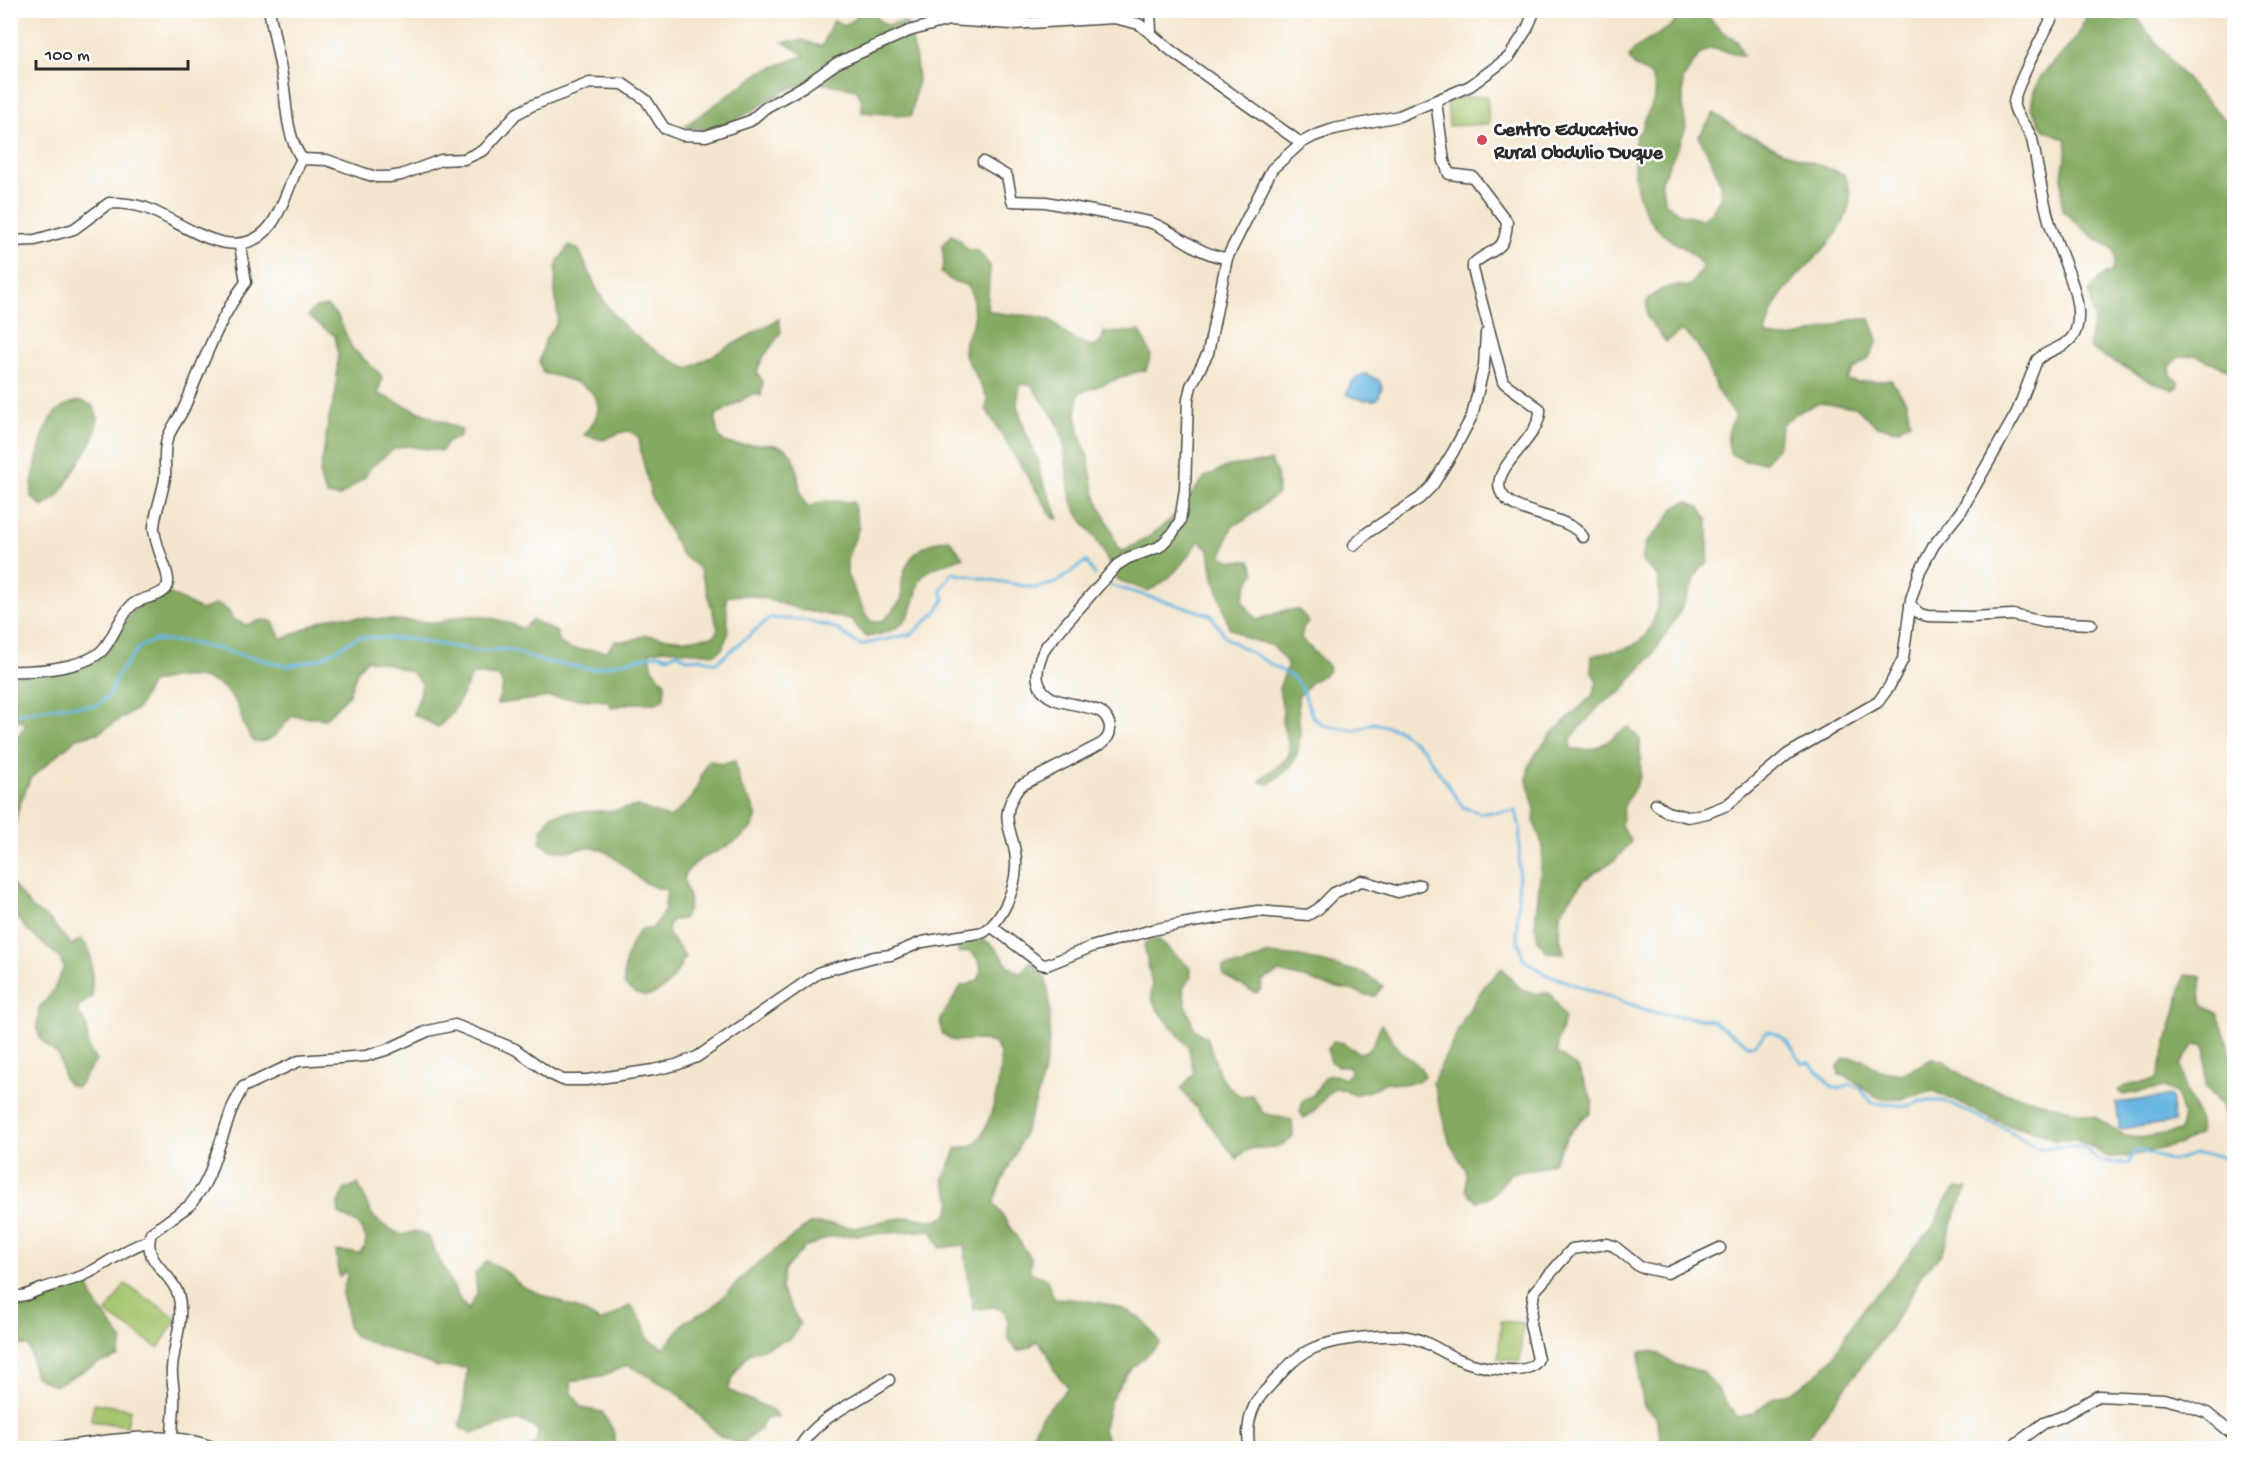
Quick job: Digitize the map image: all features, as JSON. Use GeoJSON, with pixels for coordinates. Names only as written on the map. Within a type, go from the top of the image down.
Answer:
{"type":"FeatureCollection","features":[{"type":"Feature","properties":{"kind":"street"},"geometry":{"type":"LineString","coordinates":[[10,241],[35,240],[74,229],[109,203],[133,204],[146,208],[215,241],[240,245],[262,236],[278,215],[302,159],[292,138],[287,116],[269,10]]}},
{"type":"Feature","properties":{"kind":"street"},"geometry":{"type":"LineString","coordinates":[[1150,10],[1151,32]]}},
{"type":"Feature","properties":{"kind":"street"},"geometry":{"type":"LineString","coordinates":[[171,1437],[174,1408],[172,1367],[180,1323],[178,1296],[174,1284],[154,1261],[150,1253],[149,1241],[151,1233],[190,1205],[203,1187],[233,1106],[243,1087],[299,1061],[366,1056],[386,1050],[428,1031],[455,1025],[515,1049],[550,1074],[563,1080],[588,1080],[653,1070],[697,1057],[820,972],[874,957],[891,955],[922,942],[984,932],[992,927],[1010,895],[1016,866],[1007,816],[1008,804],[1020,786],[1101,744],[1110,734],[1111,726],[1107,717],[1101,712],[1055,699],[1046,693],[1038,679],[1036,669],[1039,657],[1053,637],[1118,565],[1128,558],[1159,547],[1172,534],[1180,521],[1185,489],[1188,399],[1191,386],[1208,353],[1227,258],[1272,169],[1301,142],[1334,129],[1392,118],[1470,87],[1509,57],[1527,29],[1534,10]]}},
{"type":"Feature","properties":{"kind":"street"},"geometry":{"type":"LineString","coordinates":[[1656,804],[1667,812],[1688,817],[1727,805],[1788,754],[1846,718],[1878,702],[1903,659],[1910,605],[1925,560],[1961,511],[2017,412],[2037,360],[2042,355],[2070,341],[2076,330],[2078,317],[2075,298],[2050,224],[2032,139],[2029,129],[2015,110],[2013,102],[2022,78],[2056,10]]}},
{"type":"Feature","properties":{"kind":"street"},"geometry":{"type":"LineString","coordinates":[[302,159],[327,160],[376,177],[401,175],[441,160],[464,159],[484,150],[516,114],[590,83],[623,84],[646,100],[664,128],[682,135],[706,136],[750,121],[765,108],[804,86],[837,63],[909,31],[949,20],[1012,24],[1114,18],[1140,24],[1174,52],[1301,142]]}},
{"type":"Feature","properties":{"kind":"street"},"geometry":{"type":"LineString","coordinates":[[1436,101],[1444,161],[1449,174],[1473,177],[1507,222],[1504,242],[1500,247],[1473,264],[1503,382],[1540,409],[1538,424],[1505,469],[1499,483],[1500,490],[1503,496],[1521,508],[1571,524],[1583,537]]}},
{"type":"Feature","properties":{"kind":"street"},"geometry":{"type":"LineString","coordinates":[[982,162],[1007,176],[1012,201],[1046,202],[1149,222],[1159,225],[1206,252],[1227,258]]}},
{"type":"Feature","properties":{"kind":"street"},"geometry":{"type":"LineString","coordinates":[[10,671],[40,670],[80,663],[91,658],[103,651],[130,607],[138,600],[160,594],[166,588],[169,580],[156,544],[154,526],[165,474],[167,440],[181,416],[224,319],[246,282],[240,245]]}},
{"type":"Feature","properties":{"kind":"street"},"geometry":{"type":"LineString","coordinates":[[1354,545],[1367,533],[1420,498],[1432,486],[1453,452],[1473,416],[1484,366],[1487,322]]}},
{"type":"Feature","properties":{"kind":"street"},"geometry":{"type":"LineString","coordinates":[[1910,605],[1920,614],[1928,616],[2013,615],[2044,622],[2091,624]]}},
{"type":"Feature","properties":{"kind":"street"},"geometry":{"type":"LineString","coordinates":[[992,927],[1041,964],[1047,965],[1102,944],[1181,924],[1258,910],[1308,915],[1318,909],[1334,893],[1360,881],[1398,891],[1420,885]]}},
{"type":"Feature","properties":{"kind":"street"},"geometry":{"type":"LineString","coordinates":[[10,1294],[27,1296],[83,1275],[134,1245],[149,1241]]}},
{"type":"Feature","properties":{"kind":"street"},"geometry":{"type":"LineString","coordinates":[[1250,1449],[1248,1428],[1253,1410],[1261,1395],[1293,1361],[1314,1348],[1340,1341],[1409,1337],[1466,1362],[1505,1370],[1525,1370],[1533,1368],[1538,1359],[1530,1324],[1534,1292],[1572,1249],[1607,1244],[1614,1246],[1640,1267],[1667,1273],[1720,1248]]}},
{"type":"Feature","properties":{"kind":"street"},"geometry":{"type":"LineString","coordinates":[[799,1449],[811,1432],[830,1415],[889,1380]]}},
{"type":"Feature","properties":{"kind":"street"},"geometry":{"type":"LineString","coordinates":[[2010,1449],[2044,1423],[2098,1396],[2164,1399],[2180,1402],[2207,1413],[2235,1436]]}},
{"type":"Feature","properties":{"kind":"street"},"geometry":{"type":"LineString","coordinates":[[53,1449],[109,1441],[171,1437],[191,1440],[215,1449]]}},
{"type":"Feature","properties":{"kind":"green space"},"geometry":{"type":"Polygon","coordinates":[[[857,11],[876,11],[877,19],[887,25],[904,22],[908,25],[918,79],[911,116],[862,112],[862,101],[856,89],[807,84],[791,88],[727,124],[699,129],[685,126],[761,72],[805,55],[783,42],[803,40],[822,47],[832,22],[835,21],[844,26],[856,18],[857,11]]]}},
{"type":"Feature","properties":{"kind":"green space"},"geometry":{"type":"Polygon","coordinates":[[[1685,11],[1703,11],[1720,30],[1737,41],[1743,56],[1710,48],[1698,56],[1683,79],[1683,110],[1686,127],[1661,181],[1665,203],[1681,214],[1701,220],[1719,201],[1719,180],[1699,136],[1714,113],[1743,133],[1781,151],[1844,174],[1850,192],[1849,208],[1843,223],[1822,251],[1785,290],[1771,314],[1765,334],[1785,338],[1795,337],[1849,320],[1870,319],[1878,340],[1868,359],[1846,380],[1857,382],[1891,380],[1906,401],[1910,422],[1897,430],[1877,426],[1855,407],[1818,403],[1797,413],[1781,425],[1779,445],[1765,462],[1745,461],[1731,454],[1728,434],[1735,415],[1721,396],[1695,342],[1681,331],[1666,342],[1647,317],[1647,301],[1651,297],[1660,290],[1670,287],[1687,287],[1703,268],[1689,252],[1670,240],[1655,226],[1641,202],[1635,175],[1634,148],[1636,135],[1642,128],[1655,97],[1655,88],[1650,74],[1635,67],[1629,58],[1634,49],[1670,27],[1685,11]]]}},
{"type":"Feature","properties":{"kind":"green space"},"geometry":{"type":"Polygon","coordinates":[[[2089,11],[2112,11],[2115,19],[2122,22],[2131,19],[2134,15],[2196,91],[2234,128],[2234,372],[2195,355],[2177,358],[2170,367],[2171,375],[2179,383],[2178,387],[2173,390],[2146,379],[2092,350],[2089,344],[2094,319],[2089,292],[2099,278],[2112,271],[2115,255],[2110,246],[2095,238],[2062,211],[2062,175],[2067,147],[2066,139],[2044,130],[2031,108],[2037,83],[2077,36],[2089,11]]]}},
{"type":"Feature","properties":{"kind":"green space"},"geometry":{"type":"Polygon","coordinates":[[[1487,96],[1489,124],[1449,126],[1447,99],[1487,96]]]}},
{"type":"Feature","properties":{"kind":"green space"},"geometry":{"type":"Polygon","coordinates":[[[951,235],[959,239],[966,249],[978,251],[990,266],[987,310],[1048,319],[1069,336],[1092,346],[1101,343],[1104,332],[1140,331],[1151,355],[1146,370],[1079,393],[1076,414],[1095,495],[1117,548],[1124,551],[1150,536],[1170,520],[1205,477],[1229,466],[1271,461],[1277,474],[1278,493],[1245,520],[1233,525],[1222,556],[1231,561],[1250,561],[1255,572],[1247,585],[1242,601],[1257,620],[1286,610],[1299,610],[1309,622],[1303,628],[1301,638],[1329,667],[1328,672],[1311,682],[1298,697],[1300,733],[1298,750],[1291,766],[1268,784],[1260,782],[1289,755],[1289,744],[1282,722],[1283,711],[1279,688],[1287,663],[1273,646],[1246,638],[1229,627],[1212,572],[1209,549],[1199,541],[1183,563],[1156,587],[1147,591],[1116,579],[1100,546],[1073,504],[1063,443],[1057,423],[1032,385],[1020,384],[1017,405],[1039,463],[1040,474],[1059,519],[1053,518],[986,409],[988,399],[964,354],[965,341],[974,321],[973,298],[967,285],[952,281],[941,273],[944,263],[942,246],[951,235]]]}},
{"type":"Feature","properties":{"kind":"green space"},"geometry":{"type":"Polygon","coordinates":[[[569,246],[579,250],[599,293],[616,318],[650,347],[688,369],[779,319],[781,332],[764,357],[757,373],[763,382],[761,396],[754,393],[716,415],[717,430],[721,439],[728,443],[771,444],[789,452],[794,458],[800,492],[808,507],[826,501],[853,502],[859,527],[847,559],[847,575],[866,615],[872,622],[884,620],[902,599],[903,576],[918,551],[949,539],[963,557],[935,568],[921,578],[909,614],[900,625],[886,633],[867,637],[858,629],[853,620],[799,609],[754,596],[726,597],[728,634],[722,649],[715,654],[663,649],[649,652],[653,669],[665,683],[664,698],[657,703],[630,703],[612,708],[608,701],[550,697],[497,704],[503,686],[499,677],[473,674],[452,714],[438,727],[413,714],[422,683],[411,672],[367,660],[358,669],[349,694],[325,719],[292,716],[268,740],[254,742],[230,695],[212,681],[176,677],[151,683],[138,708],[98,733],[77,738],[30,779],[18,809],[15,824],[11,824],[11,744],[27,724],[11,717],[10,675],[55,673],[89,665],[104,654],[128,618],[140,605],[169,593],[201,610],[216,604],[220,605],[229,612],[233,619],[246,625],[263,620],[273,622],[280,637],[284,639],[336,616],[439,623],[459,617],[480,616],[501,620],[520,628],[524,628],[532,620],[557,632],[560,643],[570,649],[607,651],[615,641],[630,641],[645,635],[684,640],[714,636],[718,629],[700,569],[682,555],[652,499],[639,438],[630,431],[603,440],[584,435],[595,419],[598,408],[596,399],[591,392],[573,381],[543,373],[539,362],[546,338],[558,318],[555,292],[556,269],[558,261],[569,246]]]}},
{"type":"Feature","properties":{"kind":"green space"},"geometry":{"type":"Polygon","coordinates":[[[327,306],[338,317],[352,348],[380,374],[382,378],[378,394],[462,430],[459,438],[448,441],[442,451],[407,446],[394,449],[371,467],[365,477],[339,497],[327,495],[320,474],[329,418],[336,392],[338,353],[335,336],[307,316],[315,308],[327,306]]]}},
{"type":"Feature","properties":{"kind":"green space"},"geometry":{"type":"Polygon","coordinates":[[[82,401],[93,406],[98,418],[94,438],[58,497],[43,507],[31,497],[31,492],[45,429],[55,413],[62,407],[82,401]]]}},
{"type":"Feature","properties":{"kind":"green space"},"geometry":{"type":"Polygon","coordinates":[[[1686,501],[1700,507],[1708,520],[1708,562],[1701,567],[1678,615],[1651,657],[1631,678],[1623,691],[1601,704],[1572,737],[1570,748],[1589,750],[1596,748],[1629,727],[1640,740],[1641,776],[1624,806],[1621,825],[1631,842],[1616,859],[1584,880],[1560,913],[1559,933],[1564,953],[1547,952],[1538,940],[1535,926],[1543,846],[1534,822],[1535,810],[1527,780],[1529,765],[1552,733],[1592,696],[1597,682],[1591,670],[1592,656],[1624,649],[1636,644],[1646,634],[1654,619],[1659,591],[1656,575],[1642,562],[1645,544],[1665,522],[1673,509],[1686,501]]]}},
{"type":"Feature","properties":{"kind":"green space"},"geometry":{"type":"Polygon","coordinates":[[[708,760],[722,764],[735,761],[741,785],[753,806],[756,818],[748,832],[741,838],[694,864],[684,875],[689,906],[683,919],[673,920],[668,925],[668,934],[685,956],[668,984],[652,995],[643,996],[624,984],[624,969],[630,948],[641,929],[652,929],[664,912],[667,890],[640,880],[604,851],[591,848],[565,851],[549,849],[540,843],[543,828],[552,815],[569,812],[610,811],[638,806],[670,818],[692,798],[708,760]]]}},
{"type":"Feature","properties":{"kind":"green space"},"geometry":{"type":"Polygon","coordinates":[[[11,883],[33,909],[50,920],[71,945],[81,939],[89,951],[92,966],[92,997],[79,1007],[78,1012],[87,1026],[88,1047],[96,1061],[77,1087],[69,1085],[64,1079],[59,1056],[41,1040],[37,1029],[39,1008],[52,993],[64,967],[59,957],[27,930],[11,911],[11,883]]]}},
{"type":"Feature","properties":{"kind":"green space"},"geometry":{"type":"Polygon","coordinates":[[[982,939],[995,948],[1007,964],[1020,974],[1031,961],[1040,969],[1048,988],[1050,1019],[1047,1057],[1038,1094],[994,1203],[1031,1259],[1030,1272],[1046,1278],[1054,1298],[1088,1301],[1123,1309],[1142,1320],[1160,1343],[1127,1373],[1110,1401],[1103,1431],[1109,1442],[1119,1448],[1028,1448],[1041,1417],[1068,1387],[1055,1372],[1047,1352],[1037,1341],[1018,1351],[1008,1340],[1008,1320],[1004,1310],[994,1307],[973,1310],[964,1245],[940,1248],[931,1230],[829,1237],[804,1248],[784,1270],[781,1289],[800,1324],[792,1338],[749,1354],[736,1371],[728,1390],[770,1409],[778,1417],[765,1419],[760,1429],[741,1445],[720,1436],[675,1391],[628,1365],[602,1376],[571,1381],[572,1393],[582,1408],[602,1412],[613,1430],[616,1448],[596,1448],[595,1445],[580,1448],[529,1448],[536,1443],[538,1430],[520,1420],[472,1433],[460,1428],[467,1368],[438,1367],[355,1337],[347,1326],[347,1310],[342,1295],[347,1276],[345,1271],[339,1277],[336,1251],[359,1253],[365,1247],[366,1237],[357,1223],[339,1214],[338,1204],[345,1189],[358,1184],[370,1211],[380,1222],[402,1235],[416,1231],[428,1237],[459,1298],[468,1310],[477,1293],[475,1273],[487,1261],[508,1273],[521,1286],[580,1310],[601,1322],[631,1305],[643,1323],[648,1340],[664,1348],[686,1321],[712,1308],[751,1269],[809,1224],[831,1224],[856,1228],[887,1220],[910,1217],[936,1221],[947,1216],[952,1202],[943,1180],[957,1148],[971,1146],[984,1130],[990,1117],[1000,1073],[999,1051],[994,1043],[981,1040],[954,1041],[942,1034],[940,1020],[961,986],[979,979],[978,960],[969,951],[960,953],[956,948],[956,941],[982,939]]]}},
{"type":"Feature","properties":{"kind":"green space"},"geometry":{"type":"Polygon","coordinates":[[[1150,939],[1159,940],[1190,968],[1191,979],[1183,987],[1187,1008],[1194,1029],[1208,1039],[1220,1076],[1227,1085],[1240,1096],[1252,1095],[1263,1113],[1292,1120],[1293,1136],[1285,1143],[1275,1147],[1247,1150],[1237,1159],[1181,1089],[1194,1073],[1188,1046],[1157,1009],[1151,997],[1152,985],[1144,944],[1150,939]]]}},
{"type":"Feature","properties":{"kind":"green space"},"geometry":{"type":"Polygon","coordinates":[[[1268,954],[1301,957],[1363,973],[1383,986],[1375,996],[1364,995],[1279,972],[1262,981],[1261,989],[1257,993],[1223,975],[1223,966],[1243,965],[1268,954]]]}},
{"type":"Feature","properties":{"kind":"green space"},"geometry":{"type":"Polygon","coordinates":[[[1502,968],[1522,990],[1533,993],[1550,993],[1565,1018],[1558,1040],[1557,1053],[1578,1068],[1593,1101],[1590,1114],[1573,1129],[1553,1163],[1536,1169],[1511,1173],[1491,1196],[1477,1202],[1466,1190],[1466,1170],[1450,1144],[1433,1082],[1465,1016],[1485,985],[1502,968]]]}},
{"type":"Feature","properties":{"kind":"green space"},"geometry":{"type":"Polygon","coordinates":[[[2185,975],[2202,978],[2202,1004],[2217,1013],[2228,1044],[2233,1074],[2234,1137],[2228,1128],[2222,1106],[2205,1086],[2206,1051],[2203,1045],[2193,1045],[2181,1065],[2185,1090],[2194,1106],[2200,1134],[2180,1144],[2125,1157],[2108,1157],[2074,1139],[2056,1141],[2039,1132],[2006,1125],[1934,1091],[1902,1099],[1886,1099],[1870,1093],[1852,1079],[1839,1075],[1838,1067],[1843,1060],[1850,1058],[1864,1060],[1880,1071],[1902,1074],[1932,1059],[1943,1060],[1976,1084],[2095,1117],[2122,1134],[2141,1138],[2180,1131],[2183,1115],[2176,1093],[2164,1087],[2123,1095],[2118,1091],[2128,1084],[2157,1079],[2185,975]]]}},
{"type":"Feature","properties":{"kind":"green space"},"geometry":{"type":"Polygon","coordinates":[[[1381,1024],[1398,1049],[1425,1075],[1417,1082],[1402,1084],[1386,1082],[1370,1091],[1353,1095],[1334,1088],[1313,1112],[1304,1118],[1300,1112],[1303,1100],[1313,1095],[1326,1076],[1335,1075],[1345,1079],[1352,1071],[1348,1066],[1337,1066],[1331,1062],[1327,1050],[1334,1041],[1343,1043],[1359,1053],[1364,1052],[1374,1043],[1381,1024]]]}},
{"type":"Feature","properties":{"kind":"green space"},"geometry":{"type":"Polygon","coordinates":[[[1957,1188],[1968,1188],[1959,1205],[1941,1255],[1924,1271],[1887,1332],[1805,1441],[1812,1448],[1663,1448],[1656,1416],[1644,1407],[1639,1379],[1640,1352],[1656,1352],[1674,1364],[1702,1372],[1710,1379],[1737,1417],[1752,1414],[1773,1398],[1791,1392],[1814,1377],[1833,1358],[1865,1306],[1883,1288],[1933,1227],[1945,1201],[1957,1188]]]}},
{"type":"Feature","properties":{"kind":"green space"},"geometry":{"type":"Polygon","coordinates":[[[82,1282],[89,1283],[92,1298],[123,1341],[118,1357],[99,1363],[54,1386],[35,1376],[28,1346],[11,1344],[11,1301],[24,1303],[82,1282]]]}},
{"type":"Feature","properties":{"kind":"green space"},"geometry":{"type":"Polygon","coordinates":[[[125,1284],[177,1318],[158,1348],[106,1313],[125,1284]]]}},
{"type":"Feature","properties":{"kind":"green space"},"geometry":{"type":"Polygon","coordinates":[[[1501,1321],[1523,1323],[1520,1361],[1498,1359],[1501,1321]]]}},
{"type":"Feature","properties":{"kind":"green space"},"geometry":{"type":"Polygon","coordinates":[[[94,1403],[130,1409],[127,1426],[91,1421],[94,1403]]]}},
{"type":"Feature","properties":{"kind":"water"},"geometry":{"type":"Polygon","coordinates":[[[1366,374],[1379,380],[1382,387],[1378,399],[1362,400],[1346,394],[1355,378],[1366,374]]]}},
{"type":"Feature","properties":{"kind":"water"},"geometry":{"type":"Polygon","coordinates":[[[2171,1096],[2174,1122],[2120,1129],[2116,1103],[2171,1096]]]}},
{"type":"Feature","properties":{"kind":"waterway"},"geometry":{"type":"LineString","coordinates":[[10,719],[16,714],[62,706],[96,706],[111,693],[118,674],[140,647],[155,640],[187,642],[288,666],[320,659],[358,637],[409,639],[478,651],[509,649],[541,661],[592,669],[658,654],[668,657],[678,653],[687,659],[700,658],[716,663],[770,618],[804,620],[835,628],[860,645],[912,634],[937,611],[944,600],[941,590],[952,573],[1036,588],[1056,583],[1086,561],[1095,575]]}},
{"type":"Feature","properties":{"kind":"waterway"},"geometry":{"type":"LineString","coordinates":[[1106,584],[1211,615],[1226,638],[1291,676],[1301,686],[1313,717],[1323,725],[1356,730],[1373,723],[1397,729],[1423,749],[1463,807],[1481,813],[1516,811],[1520,828],[1517,934],[1523,959],[1545,974],[1655,1013],[1711,1020],[1748,1045],[1754,1045],[1768,1031],[1780,1036],[1788,1043],[1801,1063],[1810,1063],[1831,1086],[1840,1089],[1850,1084],[1861,1089],[1872,1103],[1909,1106],[1921,1101],[1943,1101],[2008,1130],[2036,1148],[2082,1146],[2099,1161],[2128,1164],[2134,1152],[2141,1151],[2172,1161],[2194,1154],[2221,1156],[2234,1168]]}},
{"type":"Feature","properties":{"kind":"place","name":"Centro Educativo Rural Obdulio Duque"},"geometry":{"type":"Point","coordinates":[1482,140]}}]}
